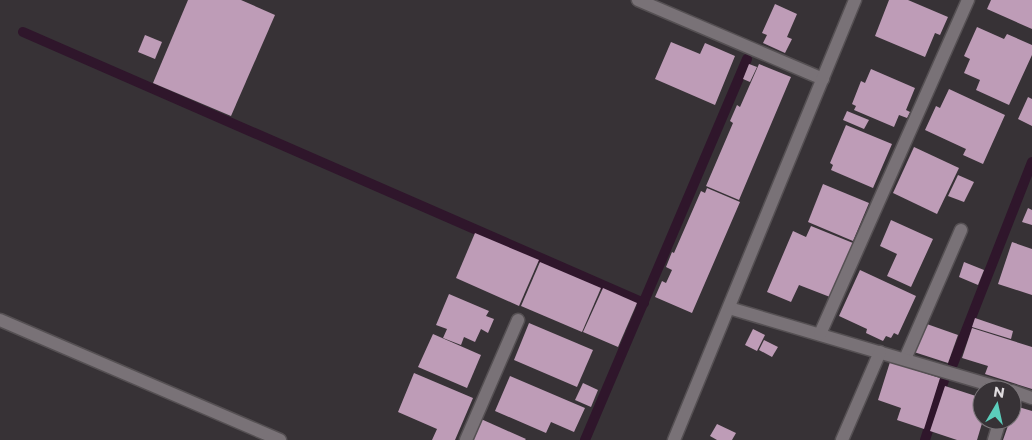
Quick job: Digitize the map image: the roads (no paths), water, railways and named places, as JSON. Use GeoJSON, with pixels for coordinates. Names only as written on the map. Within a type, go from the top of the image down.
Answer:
{"type":"FeatureCollection","features":[{"type":"Feature","properties":{"kind":"street"},"geometry":{"type":"LineString","coordinates":[[638,0],[823,78]]}},
{"type":"Feature","properties":{"kind":"street"},"geometry":{"type":"LineString","coordinates":[[674,440],[855,0]]}},
{"type":"Feature","properties":{"kind":"street"},"geometry":{"type":"LineString","coordinates":[[820,334],[968,0]]}},
{"type":"Feature","properties":{"kind":"street"},"geometry":{"type":"LineString","coordinates":[[904,359],[961,230]]}},
{"type":"Feature","properties":{"kind":"street"},"geometry":{"type":"LineString","coordinates":[[729,308],[974,380]]}},
{"type":"Feature","properties":{"kind":"street"},"geometry":{"type":"LineString","coordinates":[[0,320],[280,440]]}},
{"type":"Feature","properties":{"kind":"street"},"geometry":{"type":"LineString","coordinates":[[466,440],[518,320]]}},
{"type":"Feature","properties":{"kind":"street"},"geometry":{"type":"LineString","coordinates":[[842,440],[880,352]]}},
{"type":"Feature","properties":{"kind":"waterway"},"geometry":{"type":"LineString","coordinates":[[23,32],[644,303]]}},
{"type":"Feature","properties":{"kind":"waterway"},"geometry":{"type":"LineString","coordinates":[[585,440],[747,59]]}},
{"type":"Feature","properties":{"kind":"waterway"},"geometry":{"type":"LineString","coordinates":[[953,364],[1032,162]]}},
{"type":"Feature","properties":{"kind":"waterway"},"geometry":{"type":"LineString","coordinates":[[925,440],[945,377]]}}]}
